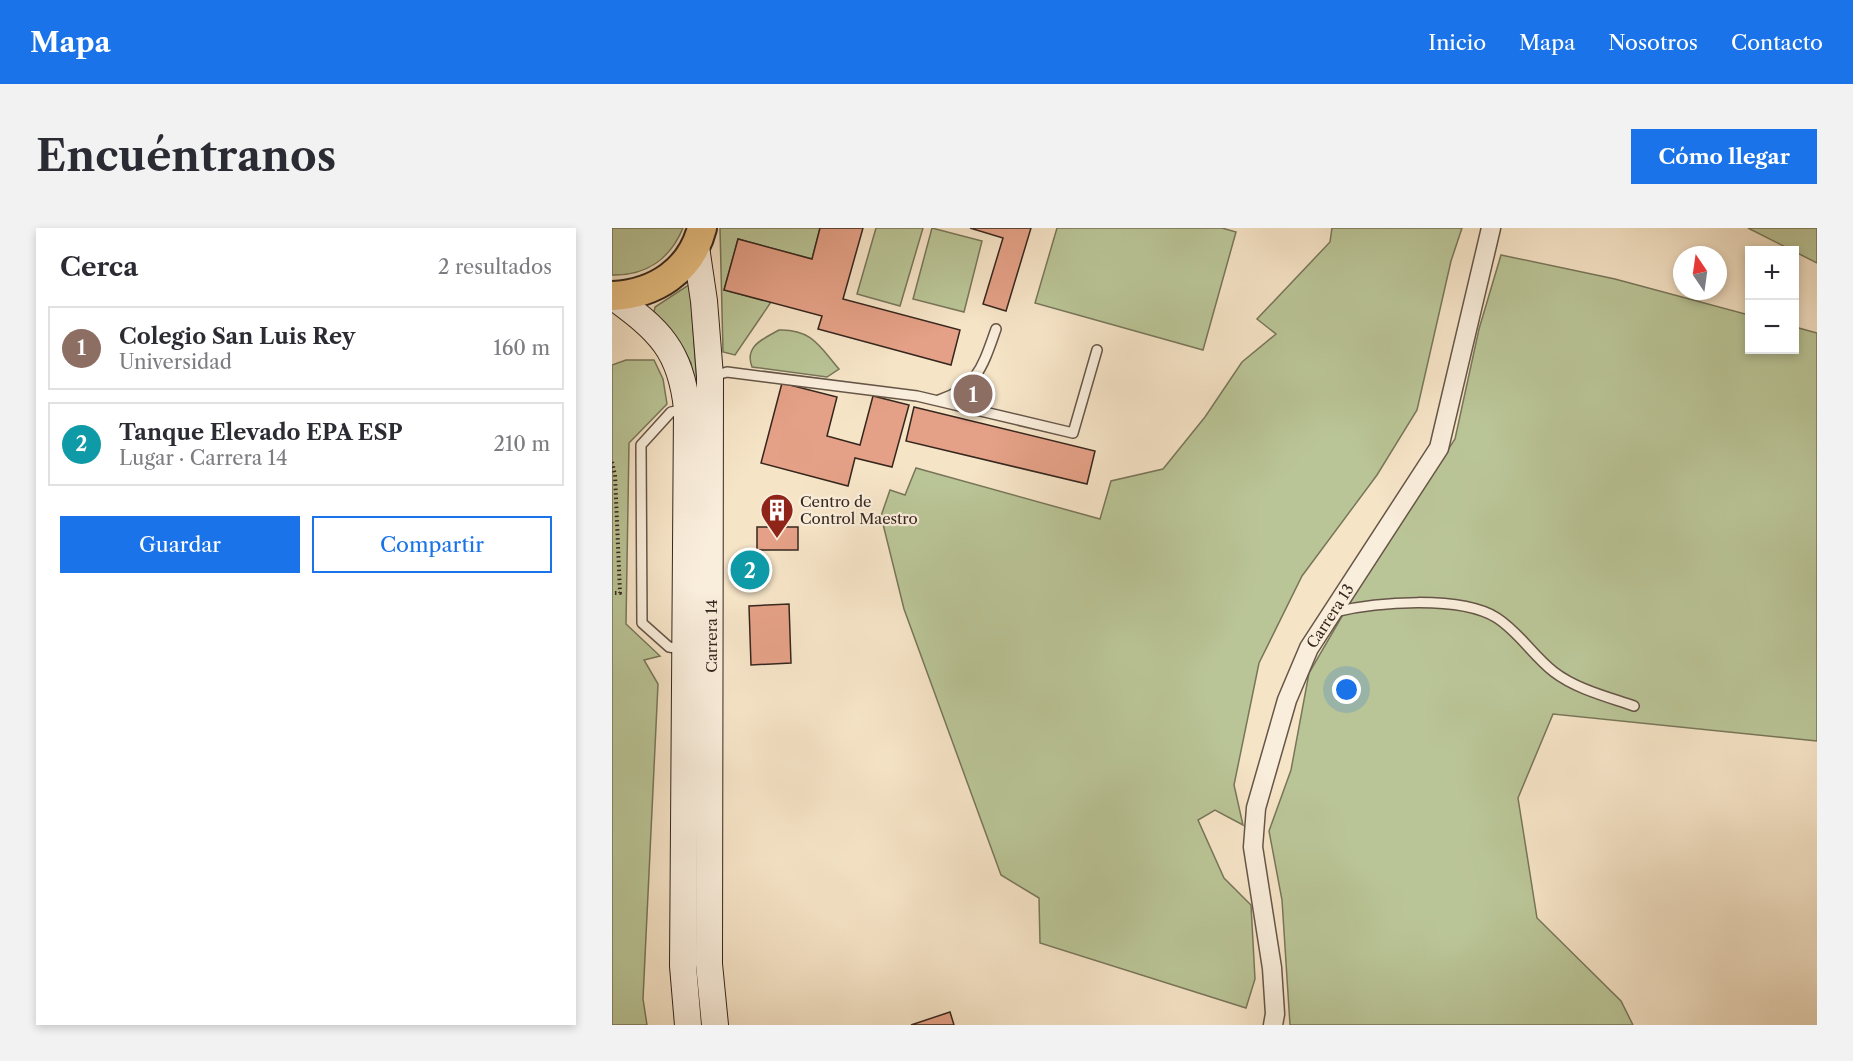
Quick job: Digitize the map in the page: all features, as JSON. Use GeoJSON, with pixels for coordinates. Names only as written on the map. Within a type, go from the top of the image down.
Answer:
{"type":"FeatureCollection","features":[{"type":"Feature","properties":{"kind":"main road"},"geometry":{"type":"LineString","coordinates":[[612,296],[638,293],[662,284],[675,274],[699,237]]}},
{"type":"Feature","properties":{"kind":"main road","name":"Carrera 14"},"geometry":{"type":"LineString","coordinates":[[699,237],[710,376],[709,964],[714,1025]]}},
{"type":"Feature","properties":{"kind":"main road","name":"Carrera 14"},"geometry":{"type":"LineString","coordinates":[[612,296],[653,328],[676,359],[684,381],[687,409],[683,966],[688,1025]]}},
{"type":"Feature","properties":{"kind":"street","name":"Carrera 13"},"geometry":{"type":"LineString","coordinates":[[1273,1025],[1275,1014],[1272,968],[1253,847],[1256,808],[1287,700],[1309,648],[1439,448],[1491,228]]}},
{"type":"Feature","properties":{"kind":"lane"},"geometry":{"type":"LineString","coordinates":[[937,401],[960,393],[980,371],[996,329]]}},
{"type":"Feature","properties":{"kind":"lane"},"geometry":{"type":"LineString","coordinates":[[710,376],[727,372],[783,378],[937,401],[1073,433],[1097,351]]}},
{"type":"Feature","properties":{"kind":"lane"},"geometry":{"type":"LineString","coordinates":[[687,409],[671,412],[641,445],[642,623],[669,647],[687,650]]}},
{"type":"Feature","properties":{"kind":"lane"},"geometry":{"type":"LineString","coordinates":[[1332,612],[1370,604],[1425,603],[1464,608],[1496,617],[1557,674],[1634,706]]}},
{"type":"Feature","properties":{"kind":"path"},"geometry":{"type":"LineString","coordinates":[[612,462],[615,475],[620,592],[612,593]]}},
{"type":"Feature","properties":{"kind":"green space"},"geometry":{"type":"Polygon","coordinates":[[[612,228],[683,228],[671,249],[655,264],[636,272],[612,275],[612,228]]]}},
{"type":"Feature","properties":{"kind":"green space"},"geometry":{"type":"Polygon","coordinates":[[[720,228],[820,228],[812,259],[738,239],[724,290],[771,302],[735,355],[723,352],[720,228]]]}},
{"type":"Feature","properties":{"kind":"green space"},"geometry":{"type":"Polygon","coordinates":[[[876,228],[923,228],[900,306],[857,294],[876,228]]]}},
{"type":"Feature","properties":{"kind":"green space"},"geometry":{"type":"Polygon","coordinates":[[[932,228],[982,241],[964,312],[913,299],[932,228]]]}},
{"type":"Feature","properties":{"kind":"green space"},"geometry":{"type":"Polygon","coordinates":[[[1057,228],[1222,228],[1236,232],[1203,350],[1035,303],[1057,228]]]}},
{"type":"Feature","properties":{"kind":"green space"},"geometry":{"type":"Polygon","coordinates":[[[1332,228],[1462,228],[1451,261],[1417,410],[1377,475],[1302,576],[1259,663],[1234,785],[1243,825],[1215,810],[1198,820],[1224,878],[1251,905],[1255,979],[1246,1008],[1040,943],[1039,898],[1001,875],[904,609],[881,516],[890,490],[905,495],[916,468],[1100,519],[1111,481],[1163,469],[1205,417],[1242,362],[1276,334],[1257,319],[1330,242],[1332,228]]]}},
{"type":"Feature","properties":{"kind":"green space"},"geometry":{"type":"Polygon","coordinates":[[[1748,228],[1817,228],[1817,263],[1799,254],[1799,246],[1783,246],[1748,228]]]}},
{"type":"Feature","properties":{"kind":"green space"},"geometry":{"type":"Polygon","coordinates":[[[1501,255],[1615,279],[1673,295],[1673,300],[1693,300],[1745,314],[1745,354],[1799,354],[1799,328],[1817,333],[1817,741],[1553,714],[1518,798],[1537,918],[1621,1001],[1633,1025],[1290,1025],[1282,900],[1269,831],[1291,770],[1309,673],[1359,587],[1455,439],[1479,329],[1501,255]]]}},
{"type":"Feature","properties":{"kind":"green space"},"geometry":{"type":"Polygon","coordinates":[[[690,284],[701,442],[691,363],[682,346],[654,312],[655,307],[690,284]]]}},
{"type":"Feature","properties":{"kind":"green space"},"geometry":{"type":"Polygon","coordinates":[[[779,330],[790,330],[807,336],[839,369],[827,377],[752,367],[750,360],[753,348],[761,340],[779,330]]]}},
{"type":"Feature","properties":{"kind":"green space"},"geometry":{"type":"Polygon","coordinates":[[[626,360],[654,360],[663,379],[667,404],[629,443],[626,624],[660,656],[644,660],[658,684],[643,999],[647,1025],[612,1025],[612,365],[626,360]]]}},
{"type":"Feature","properties":{"kind":"building"},"geometry":{"type":"Polygon","coordinates":[[[820,228],[863,228],[843,299],[960,330],[951,365],[818,329],[822,316],[724,290],[738,239],[812,259],[820,228]]]}},
{"type":"Feature","properties":{"kind":"building"},"geometry":{"type":"Polygon","coordinates":[[[970,228],[1031,228],[1006,311],[983,304],[1003,238],[970,228]]]}},
{"type":"Feature","properties":{"kind":"building"},"geometry":{"type":"Polygon","coordinates":[[[782,383],[837,397],[827,436],[860,445],[873,396],[909,405],[892,467],[855,458],[848,486],[761,463],[782,383]]]}},
{"type":"Feature","properties":{"kind":"building"},"geometry":{"type":"Polygon","coordinates":[[[914,407],[1095,451],[1087,484],[906,441],[914,407]]]}},
{"type":"Feature","properties":{"kind":"building","name":"Centro de Control Maestro"},"geometry":{"type":"Polygon","coordinates":[[[757,527],[798,527],[798,550],[757,550],[757,527]]]}},
{"type":"Feature","properties":{"kind":"building"},"geometry":{"type":"Polygon","coordinates":[[[750,554],[763,559],[768,572],[763,585],[750,590],[737,585],[732,572],[737,559],[750,554]]]}},
{"type":"Feature","properties":{"kind":"building"},"geometry":{"type":"Polygon","coordinates":[[[789,604],[791,663],[751,665],[749,606],[789,604]]]}},
{"type":"Feature","properties":{"kind":"building"},"geometry":{"type":"Polygon","coordinates":[[[950,1012],[954,1025],[911,1025],[950,1012]]]}},
{"type":"Feature","properties":{"kind":"place","name":"Colegio San Luis Rey"},"geometry":{"type":"Point","coordinates":[973,394]}},
{"type":"Feature","properties":{"kind":"place","name":"Centro de Control Maestro"},"geometry":{"type":"Point","coordinates":[777,539]}},
{"type":"Feature","properties":{"kind":"place","name":"Tanque Elevado EPA ESP"},"geometry":{"type":"Point","coordinates":[750,570]}}]}
